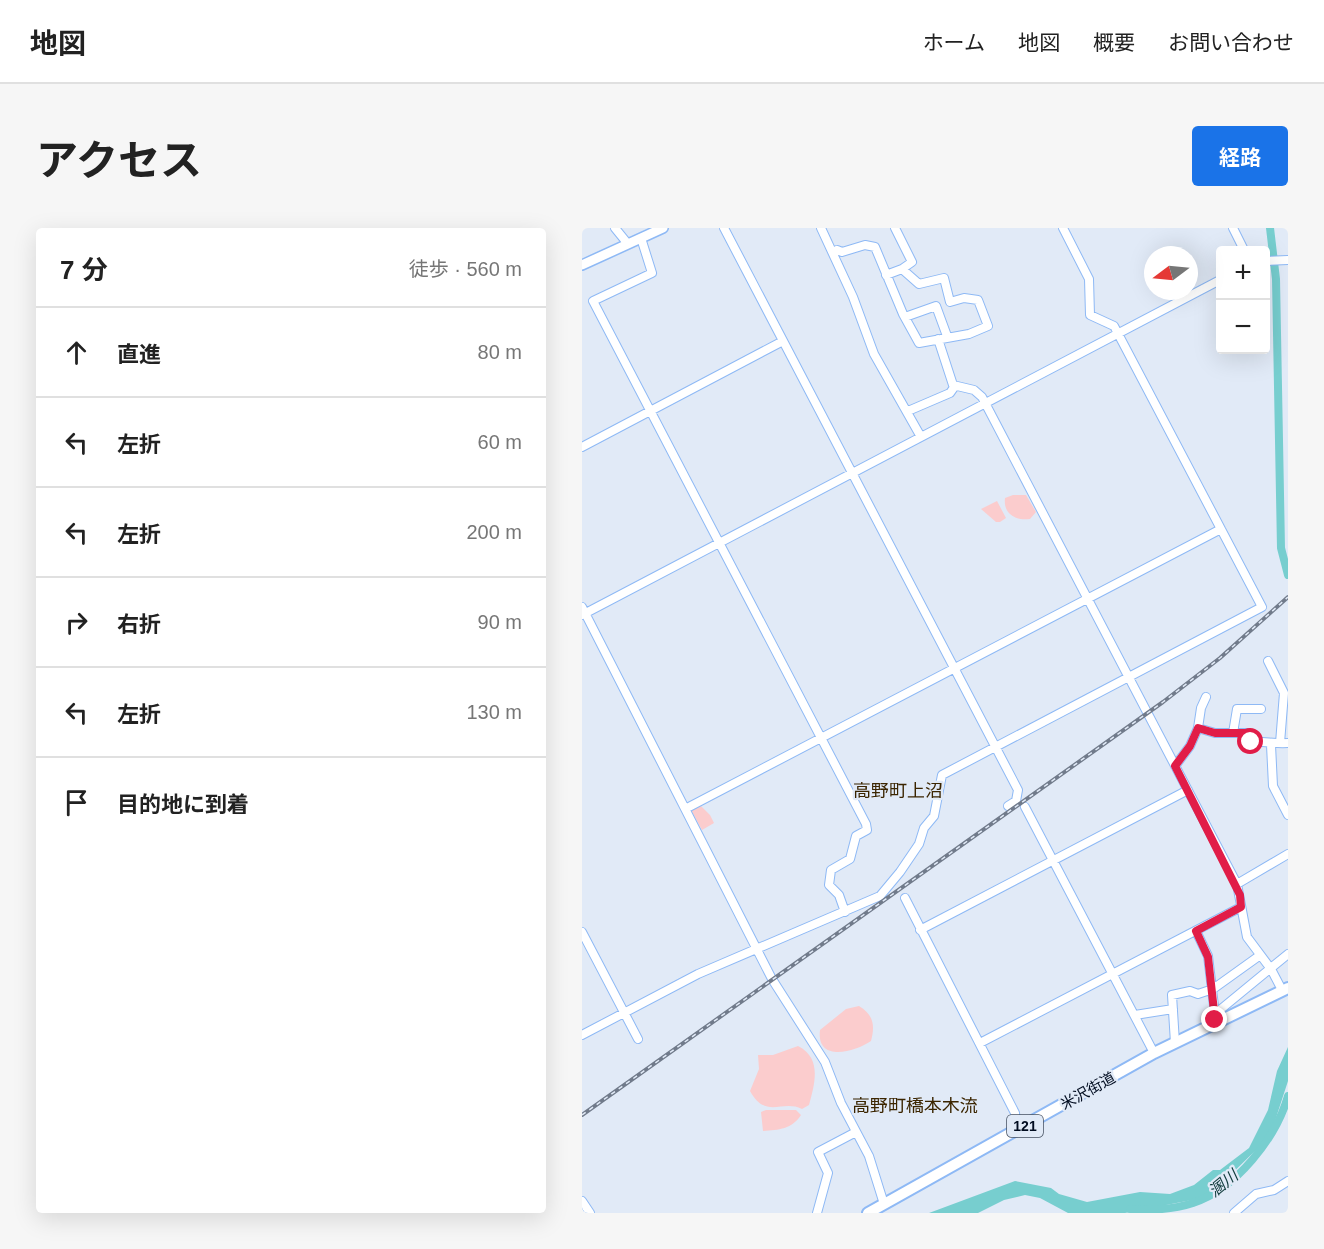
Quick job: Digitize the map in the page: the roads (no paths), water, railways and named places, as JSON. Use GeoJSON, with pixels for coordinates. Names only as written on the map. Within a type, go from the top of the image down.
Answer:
{"type":"FeatureCollection","features":[{"type":"Feature","properties":{"kind":"highway","name":"米沢街道"},"geometry":{"type":"LineString","coordinates":[[868,1213],[1215,1019],[1284,986]]}},
{"type":"Feature","properties":{"kind":"main road"},"geometry":{"type":"LineString","coordinates":[[582,265],[657,229]]}},
{"type":"Feature","properties":{"kind":"street"},"geometry":{"type":"LineString","coordinates":[[615,228],[628,244]]}},
{"type":"Feature","properties":{"kind":"street"},"geometry":{"type":"LineString","coordinates":[[724,228],[1018,790],[1016,801],[1008,806]]}},
{"type":"Feature","properties":{"kind":"street"},"geometry":{"type":"LineString","coordinates":[[821,228],[853,297],[874,354],[921,437]]}},
{"type":"Feature","properties":{"kind":"street"},"geometry":{"type":"LineString","coordinates":[[886,275],[912,262],[896,228]]}},
{"type":"Feature","properties":{"kind":"street"},"geometry":{"type":"LineString","coordinates":[[582,1035],[698,974],[880,896],[900,873],[919,844],[924,828],[934,816],[942,775],[1262,607],[1111,322],[1090,315],[1089,279],[1063,228]]}},
{"type":"Feature","properties":{"kind":"street"},"geometry":{"type":"LineString","coordinates":[[1233,228],[1242,246]]}},
{"type":"Feature","properties":{"kind":"street"},"geometry":{"type":"LineString","coordinates":[[641,238],[652,273],[593,301],[867,830],[856,836],[850,859],[831,870],[829,885],[839,895],[845,912]]}},
{"type":"Feature","properties":{"kind":"street"},"geometry":{"type":"LineString","coordinates":[[837,250],[842,252],[871,245],[919,343],[947,336],[969,334],[988,324],[975,298],[950,302],[941,315]]}},
{"type":"Feature","properties":{"kind":"street"},"geometry":{"type":"LineString","coordinates":[[902,269],[919,284],[944,278],[950,302]]}},
{"type":"Feature","properties":{"kind":"street"},"geometry":{"type":"LineString","coordinates":[[884,1204],[868,1156],[825,1062],[772,979],[687,808],[583,612],[1216,283]]}},
{"type":"Feature","properties":{"kind":"street"},"geometry":{"type":"LineString","coordinates":[[905,317],[936,306],[947,336]]}},
{"type":"Feature","properties":{"kind":"street"},"geometry":{"type":"LineString","coordinates":[[938,339],[955,386]]}},
{"type":"Feature","properties":{"kind":"street"},"geometry":{"type":"LineString","coordinates":[[582,447],[783,341]]}},
{"type":"Feature","properties":{"kind":"street"},"geometry":{"type":"LineString","coordinates":[[908,411],[950,393],[955,386]]}},
{"type":"Feature","properties":{"kind":"street"},"geometry":{"type":"LineString","coordinates":[[955,386],[974,390],[985,404],[1237,884],[1244,928],[1259,956],[1284,986]]}},
{"type":"Feature","properties":{"kind":"street"},"geometry":{"type":"LineString","coordinates":[[687,808],[1221,529]]}},
{"type":"Feature","properties":{"kind":"street"},"geometry":{"type":"LineString","coordinates":[[1198,728],[1215,733],[1248,733],[1251,742],[1264,741],[1271,745],[1284,743],[1284,693],[1268,661]]}},
{"type":"Feature","properties":{"kind":"street"},"geometry":{"type":"LineString","coordinates":[[1175,766],[1190,746],[1198,728],[1201,708],[1206,697]]}},
{"type":"Feature","properties":{"kind":"street"},"geometry":{"type":"LineString","coordinates":[[1233,733],[1237,709],[1261,709]]}},
{"type":"Feature","properties":{"kind":"street"},"geometry":{"type":"LineString","coordinates":[[1271,745],[1273,786],[1288,814]]}},
{"type":"Feature","properties":{"kind":"street"},"geometry":{"type":"LineString","coordinates":[[920,930],[1188,790]]}},
{"type":"Feature","properties":{"kind":"street"},"geometry":{"type":"LineString","coordinates":[[1025,807],[1154,1053]]}},
{"type":"Feature","properties":{"kind":"street"},"geometry":{"type":"LineString","coordinates":[[1237,884],[1288,854]]}},
{"type":"Feature","properties":{"kind":"street"},"geometry":{"type":"LineString","coordinates":[[905,898],[1015,1113],[1017,1130]]}},
{"type":"Feature","properties":{"kind":"street"},"geometry":{"type":"LineString","coordinates":[[980,1043],[1241,907]]}},
{"type":"Feature","properties":{"kind":"street"},"geometry":{"type":"LineString","coordinates":[[1196,931],[1208,957],[1215,1019]]}},
{"type":"Feature","properties":{"kind":"street"},"geometry":{"type":"LineString","coordinates":[[582,932],[638,1039]]}},
{"type":"Feature","properties":{"kind":"street"},"geometry":{"type":"LineString","coordinates":[[1215,1019],[1288,954]]}},
{"type":"Feature","properties":{"kind":"street"},"geometry":{"type":"LineString","coordinates":[[1179,1041],[1172,994],[1190,991],[1198,994],[1213,989],[1259,956]]}},
{"type":"Feature","properties":{"kind":"street"},"geometry":{"type":"LineString","coordinates":[[1135,1015],[1173,1009]]}},
{"type":"Feature","properties":{"kind":"street"},"geometry":{"type":"LineString","coordinates":[[817,1213],[828,1173],[818,1152],[856,1132]]}},
{"type":"Feature","properties":{"kind":"street"},"geometry":{"type":"LineString","coordinates":[[1234,1213],[1256,1194],[1274,1190],[1288,1181]]}},
{"type":"Feature","properties":{"kind":"street"},"geometry":{"type":"LineString","coordinates":[[582,1201],[587,1212]]}},
{"type":"Feature","properties":{"kind":"waterway"},"geometry":{"type":"LineString","coordinates":[[1270,228],[1276,279],[1281,548],[1288,575]]}},
{"type":"Feature","properties":{"kind":"waterway","name":"溷川"},"geometry":{"type":"LineString","coordinates":[[1130,1209],[1177,1207],[1209,1196],[1224,1186],[1239,1174],[1264,1145],[1288,1096]]}},
{"type":"Feature","properties":{"kind":"railway"},"geometry":{"type":"LineString","coordinates":[[582,1115],[1163,702],[1220,658],[1288,597]]}},
{"type":"Feature","properties":{"kind":"district","name":"高野町上沼"},"geometry":{"type":"Point","coordinates":[898,791]}},
{"type":"Feature","properties":{"kind":"district","name":"高野町橋本木流"},"geometry":{"type":"Point","coordinates":[915,1106]}}]}
